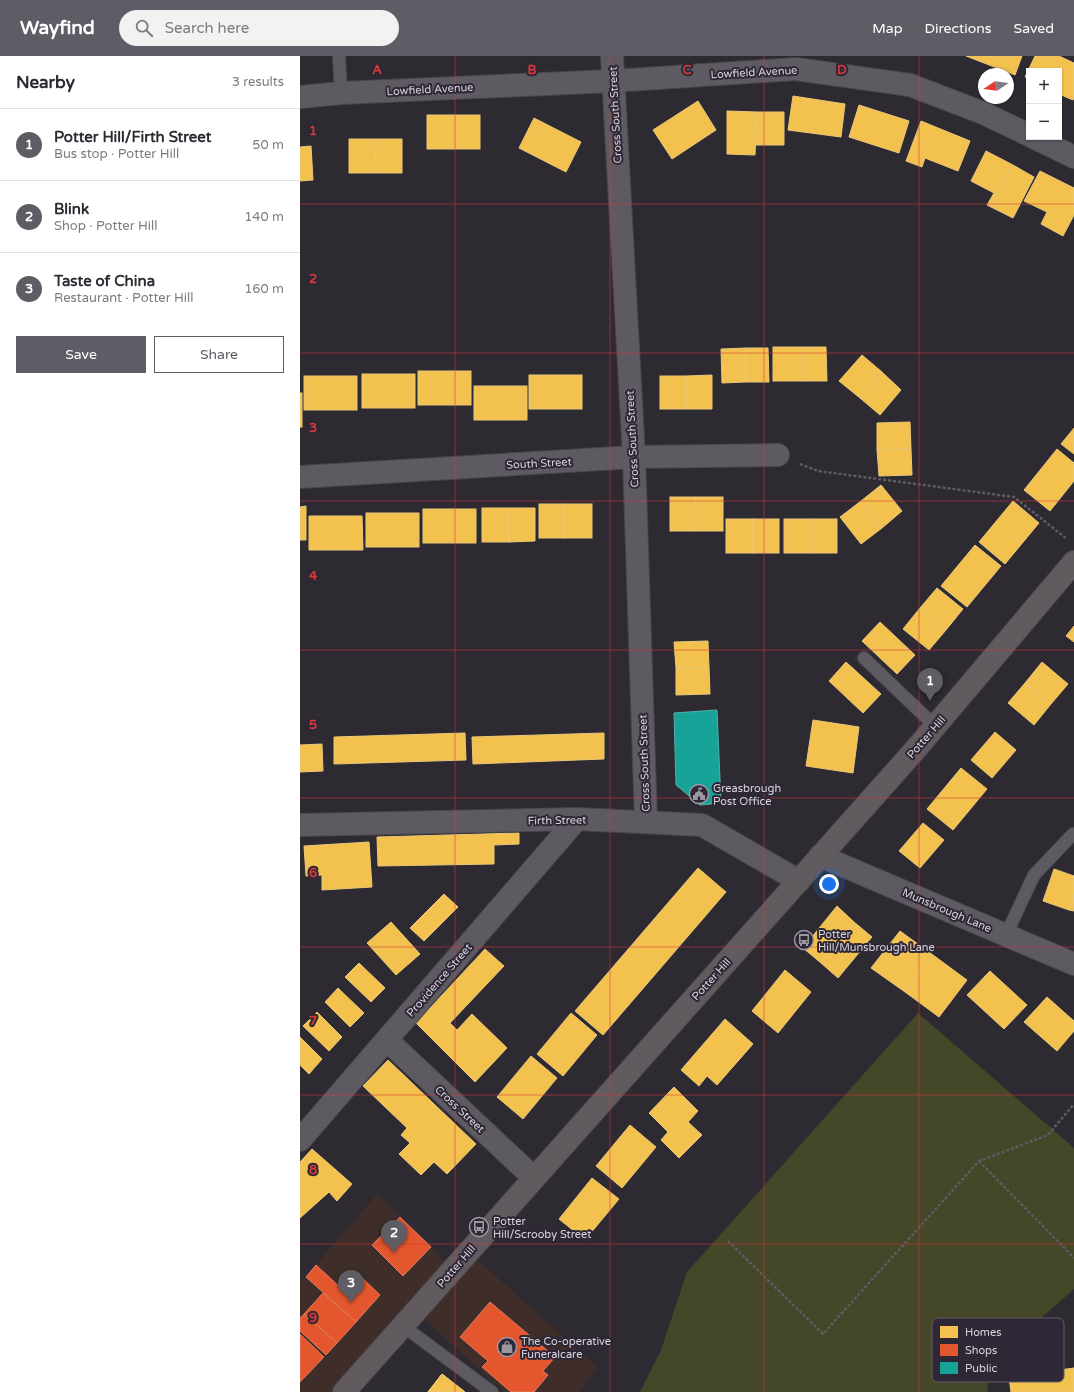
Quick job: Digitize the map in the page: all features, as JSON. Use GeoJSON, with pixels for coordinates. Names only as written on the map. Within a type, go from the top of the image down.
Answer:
{"type":"FeatureCollection","features":[{"type":"Feature","properties":{"kind":"main road","name":"Potter Hill"},"geometry":{"type":"LineString","coordinates":[[344,1392],[799,881],[935,726],[1074,562]]}},
{"type":"Feature","properties":{"kind":"street","name":"Cross South Street"},"geometry":{"type":"LineString","coordinates":[[612,56],[634,457],[646,822]]}},
{"type":"Feature","properties":{"kind":"street","name":"Lowfield Avenue"},"geometry":{"type":"LineString","coordinates":[[300,97],[342,93],[613,81],[796,69],[910,85],[982,113],[1026,134]]}},
{"type":"Feature","properties":{"kind":"street"},"geometry":{"type":"LineString","coordinates":[[1038,140],[1074,157]]}},
{"type":"Feature","properties":{"kind":"street","name":"South Street"},"geometry":{"type":"LineString","coordinates":[[300,477],[634,457],[778,455]]}},
{"type":"Feature","properties":{"kind":"street","name":"Firth Street"},"geometry":{"type":"LineString","coordinates":[[300,825],[577,819],[702,825],[799,881]]}},
{"type":"Feature","properties":{"kind":"street","name":"Providence Street"},"geometry":{"type":"LineString","coordinates":[[300,1140],[577,819]]}},
{"type":"Feature","properties":{"kind":"street","name":"Munsbrough Lane"},"geometry":{"type":"LineString","coordinates":[[820,856],[1074,964]]}},
{"type":"Feature","properties":{"kind":"street","name":"Cross Street"},"geometry":{"type":"LineString","coordinates":[[386,1040],[534,1178]]}},
{"type":"Feature","properties":{"kind":"lane"},"geometry":{"type":"LineString","coordinates":[[340,56],[342,93]]}},
{"type":"Feature","properties":{"kind":"lane"},"geometry":{"type":"LineString","coordinates":[[864,658],[935,726]]}},
{"type":"Feature","properties":{"kind":"lane"},"geometry":{"type":"LineString","coordinates":[[1006,935],[1034,875],[1073,834]]}},
{"type":"Feature","properties":{"kind":"lane"},"geometry":{"type":"LineString","coordinates":[[403,1326],[492,1392]]}},
{"type":"Feature","properties":{"kind":"path"},"geometry":{"type":"LineString","coordinates":[[778,455],[818,471],[1014,497],[1068,539]]}},
{"type":"Feature","properties":{"kind":"path"},"geometry":{"type":"LineString","coordinates":[[728,1241],[823,1334],[979,1161],[1048,1135],[1074,1104]]}},
{"type":"Feature","properties":{"kind":"path"},"geometry":{"type":"LineString","coordinates":[[979,1161],[1074,1258]]}},
{"type":"Feature","properties":{"kind":"shaded area"},"geometry":{"type":"Polygon","coordinates":[[[377,1194],[431,1247],[452,1270],[469,1252],[598,1368],[579,1392],[504,1392],[416,1312],[344,1392],[300,1392],[300,1280],[306,1277],[377,1194]]]}},
{"type":"Feature","properties":{"kind":"green space"},"geometry":{"type":"Polygon","coordinates":[[[918,1013],[1074,1148],[1074,1289],[1041,1318],[932,1318],[932,1382],[988,1382],[988,1392],[640,1392],[661,1350],[687,1272],[918,1013]]]}},
{"type":"Feature","properties":{"kind":"building: Homes"},"geometry":{"type":"Polygon","coordinates":[[[966,56],[1022,56],[1015,75],[1014,68],[997,68],[966,56]]]}},
{"type":"Feature","properties":{"kind":"building: Homes"},"geometry":{"type":"Polygon","coordinates":[[[1035,56],[1059,56],[1074,63],[1073,100],[1062,95],[1062,68],[1029,68],[1035,56]]]}},
{"type":"Feature","properties":{"kind":"building: Homes"},"geometry":{"type":"Polygon","coordinates":[[[793,96],[845,104],[841,137],[788,130],[793,96]]]}},
{"type":"Feature","properties":{"kind":"building: Homes"},"geometry":{"type":"Polygon","coordinates":[[[698,101],[716,130],[672,159],[653,130],[698,101]]]}},
{"type":"Feature","properties":{"kind":"building: Homes"},"geometry":{"type":"Polygon","coordinates":[[[859,105],[909,121],[899,153],[849,137],[859,105]]]}},
{"type":"Feature","properties":{"kind":"building: Homes"},"geometry":{"type":"Polygon","coordinates":[[[727,111],[757,112],[755,155],[727,154],[727,111]]]}},
{"type":"Feature","properties":{"kind":"building: Homes"},"geometry":{"type":"Polygon","coordinates":[[[757,112],[784,112],[784,145],[756,145],[757,112]]]}},
{"type":"Feature","properties":{"kind":"building: Homes"},"geometry":{"type":"Polygon","coordinates":[[[427,115],[480,115],[480,149],[427,149],[427,115]]]}},
{"type":"Feature","properties":{"kind":"building: Homes"},"geometry":{"type":"Polygon","coordinates":[[[534,118],[581,142],[566,172],[519,148],[534,118]]]}},
{"type":"Feature","properties":{"kind":"building: Homes"},"geometry":{"type":"Polygon","coordinates":[[[921,121],[970,141],[958,171],[925,158],[922,167],[906,161],[921,121]]]}},
{"type":"Feature","properties":{"kind":"building: Homes"},"geometry":{"type":"Polygon","coordinates":[[[349,139],[375,139],[376,173],[349,173],[349,139]]]}},
{"type":"Feature","properties":{"kind":"building: Homes"},"geometry":{"type":"Polygon","coordinates":[[[375,139],[402,139],[402,173],[376,173],[375,139]]]}},
{"type":"Feature","properties":{"kind":"building: Homes"},"geometry":{"type":"Polygon","coordinates":[[[311,146],[313,180],[300,181],[300,147],[311,146]]]}},
{"type":"Feature","properties":{"kind":"building: Homes"},"geometry":{"type":"Polygon","coordinates":[[[986,151],[1013,165],[991,207],[987,205],[994,193],[971,181],[986,151]]]}},
{"type":"Feature","properties":{"kind":"building: Homes"},"geometry":{"type":"Polygon","coordinates":[[[1013,165],[1034,177],[1013,218],[991,207],[1013,165]]]}},
{"type":"Feature","properties":{"kind":"building: Homes"},"geometry":{"type":"Polygon","coordinates":[[[1040,171],[1074,188],[1074,215],[1063,236],[1041,224],[1047,212],[1024,201],[1040,171]]]}},
{"type":"Feature","properties":{"kind":"building: Homes"},"geometry":{"type":"Polygon","coordinates":[[[773,347],[800,347],[800,381],[773,381],[773,347]]]}},
{"type":"Feature","properties":{"kind":"building: Homes"},"geometry":{"type":"Polygon","coordinates":[[[800,347],[826,347],[827,381],[800,381],[800,347]]]}},
{"type":"Feature","properties":{"kind":"building: Homes"},"geometry":{"type":"Polygon","coordinates":[[[745,348],[768,348],[769,382],[745,382],[745,348]]]}},
{"type":"Feature","properties":{"kind":"building: Homes"},"geometry":{"type":"Polygon","coordinates":[[[745,348],[745,382],[722,383],[721,349],[745,348]]]}},
{"type":"Feature","properties":{"kind":"building: Homes"},"geometry":{"type":"Polygon","coordinates":[[[862,355],[882,372],[860,398],[839,381],[862,355]]]}},
{"type":"Feature","properties":{"kind":"building: Homes"},"geometry":{"type":"Polygon","coordinates":[[[418,371],[471,371],[471,405],[418,405],[418,371]]]}},
{"type":"Feature","properties":{"kind":"building: Homes"},"geometry":{"type":"Polygon","coordinates":[[[882,372],[901,390],[880,415],[860,398],[882,372]]]}},
{"type":"Feature","properties":{"kind":"building: Homes"},"geometry":{"type":"Polygon","coordinates":[[[362,374],[415,374],[415,408],[362,408],[362,374]]]}},
{"type":"Feature","properties":{"kind":"building: Homes"},"geometry":{"type":"Polygon","coordinates":[[[529,375],[582,375],[582,409],[529,409],[529,375]]]}},
{"type":"Feature","properties":{"kind":"building: Homes"},"geometry":{"type":"Polygon","coordinates":[[[712,375],[712,409],[686,409],[686,376],[712,375]]]}},
{"type":"Feature","properties":{"kind":"building: Homes"},"geometry":{"type":"Polygon","coordinates":[[[304,376],[357,376],[357,410],[304,410],[304,376]]]}},
{"type":"Feature","properties":{"kind":"building: Homes"},"geometry":{"type":"Polygon","coordinates":[[[660,376],[686,376],[686,409],[660,409],[660,376]]]}},
{"type":"Feature","properties":{"kind":"building: Homes"},"geometry":{"type":"Polygon","coordinates":[[[474,386],[527,386],[527,420],[474,420],[474,386]]]}},
{"type":"Feature","properties":{"kind":"building: Homes"},"geometry":{"type":"Polygon","coordinates":[[[300,393],[302,393],[302,427],[300,427],[300,393]]]}},
{"type":"Feature","properties":{"kind":"building: Homes"},"geometry":{"type":"Polygon","coordinates":[[[910,422],[911,449],[877,450],[877,423],[910,422]]]}},
{"type":"Feature","properties":{"kind":"building: Homes"},"geometry":{"type":"Polygon","coordinates":[[[1074,428],[1074,454],[1061,444],[1074,428]]]}},
{"type":"Feature","properties":{"kind":"building: Homes"},"geometry":{"type":"Polygon","coordinates":[[[911,449],[912,475],[879,476],[877,450],[911,449]]]}},
{"type":"Feature","properties":{"kind":"building: Homes"},"geometry":{"type":"Polygon","coordinates":[[[1057,449],[1074,463],[1074,481],[1050,511],[1024,490],[1057,449]]]}},
{"type":"Feature","properties":{"kind":"building: Homes"},"geometry":{"type":"Polygon","coordinates":[[[881,485],[902,511],[882,528],[861,501],[881,485]]]}},
{"type":"Feature","properties":{"kind":"building: Homes"},"geometry":{"type":"Polygon","coordinates":[[[670,497],[696,497],[696,531],[670,531],[670,497]]]}},
{"type":"Feature","properties":{"kind":"building: Homes"},"geometry":{"type":"Polygon","coordinates":[[[696,497],[723,497],[723,531],[696,531],[696,497]]]}},
{"type":"Feature","properties":{"kind":"building: Homes"},"geometry":{"type":"Polygon","coordinates":[[[861,501],[882,528],[861,544],[840,517],[861,501]]]}},
{"type":"Feature","properties":{"kind":"building: Homes"},"geometry":{"type":"Polygon","coordinates":[[[1013,501],[1039,523],[1005,564],[979,542],[1013,501]]]}},
{"type":"Feature","properties":{"kind":"building: Homes"},"geometry":{"type":"Polygon","coordinates":[[[539,504],[565,504],[565,538],[539,538],[539,504]]]}},
{"type":"Feature","properties":{"kind":"building: Homes"},"geometry":{"type":"Polygon","coordinates":[[[565,504],[592,504],[592,538],[565,538],[565,504]]]}},
{"type":"Feature","properties":{"kind":"building: Homes"},"geometry":{"type":"Polygon","coordinates":[[[306,506],[306,540],[300,540],[300,507],[306,506]]]}},
{"type":"Feature","properties":{"kind":"building: Homes"},"geometry":{"type":"Polygon","coordinates":[[[482,508],[509,508],[509,542],[482,542],[482,508]]]}},
{"type":"Feature","properties":{"kind":"building: Homes"},"geometry":{"type":"Polygon","coordinates":[[[509,508],[535,508],[535,541],[509,542],[509,508]]]}},
{"type":"Feature","properties":{"kind":"building: Homes"},"geometry":{"type":"Polygon","coordinates":[[[423,509],[476,509],[476,543],[423,543],[423,509]]]}},
{"type":"Feature","properties":{"kind":"building: Homes"},"geometry":{"type":"Polygon","coordinates":[[[366,513],[419,513],[419,547],[366,547],[366,513]]]}},
{"type":"Feature","properties":{"kind":"building: Homes"},"geometry":{"type":"Polygon","coordinates":[[[309,516],[362,516],[363,550],[309,550],[309,516]]]}},
{"type":"Feature","properties":{"kind":"building: Homes"},"geometry":{"type":"Polygon","coordinates":[[[726,519],[753,519],[753,553],[726,553],[726,519]]]}},
{"type":"Feature","properties":{"kind":"building: Homes"},"geometry":{"type":"Polygon","coordinates":[[[753,519],[779,519],[779,553],[753,553],[753,519]]]}},
{"type":"Feature","properties":{"kind":"building: Homes"},"geometry":{"type":"Polygon","coordinates":[[[784,519],[811,519],[811,553],[784,553],[784,519]]]}},
{"type":"Feature","properties":{"kind":"building: Homes"},"geometry":{"type":"Polygon","coordinates":[[[811,519],[837,519],[837,553],[811,553],[811,519]]]}},
{"type":"Feature","properties":{"kind":"building: Homes"},"geometry":{"type":"Polygon","coordinates":[[[975,545],[1001,566],[967,607],[941,586],[975,545]]]}},
{"type":"Feature","properties":{"kind":"building: Homes"},"geometry":{"type":"Polygon","coordinates":[[[937,588],[963,609],[946,630],[920,608],[937,588]]]}},
{"type":"Feature","properties":{"kind":"building: Homes"},"geometry":{"type":"Polygon","coordinates":[[[920,608],[946,630],[929,650],[903,629],[920,608]]]}},
{"type":"Feature","properties":{"kind":"building: Homes"},"geometry":{"type":"Polygon","coordinates":[[[880,622],[915,655],[897,674],[862,641],[880,622]]]}},
{"type":"Feature","properties":{"kind":"building: Homes"},"geometry":{"type":"Polygon","coordinates":[[[1074,626],[1074,642],[1066,636],[1074,626]]]}},
{"type":"Feature","properties":{"kind":"building: Homes"},"geometry":{"type":"Polygon","coordinates":[[[708,641],[709,667],[676,668],[674,642],[708,641]]]}},
{"type":"Feature","properties":{"kind":"building: Homes"},"geometry":{"type":"Polygon","coordinates":[[[846,662],[881,694],[863,713],[829,681],[846,662]]]}},
{"type":"Feature","properties":{"kind":"building: Homes"},"geometry":{"type":"Polygon","coordinates":[[[1042,662],[1068,684],[1051,704],[1025,683],[1042,662]]]}},
{"type":"Feature","properties":{"kind":"building: Homes"},"geometry":{"type":"Polygon","coordinates":[[[709,667],[710,694],[676,695],[676,668],[709,667]]]}},
{"type":"Feature","properties":{"kind":"building: Homes"},"geometry":{"type":"Polygon","coordinates":[[[1025,683],[1051,704],[1034,725],[1008,703],[1025,683]]]}},
{"type":"Feature","properties":{"kind":"building: Homes"},"geometry":{"type":"Polygon","coordinates":[[[813,720],[859,727],[853,773],[806,766],[813,720]]]}},
{"type":"Feature","properties":{"kind":"building: Homes"},"geometry":{"type":"Polygon","coordinates":[[[995,732],[1016,750],[992,778],[971,760],[995,732]]]}},
{"type":"Feature","properties":{"kind":"building: Homes"},"geometry":{"type":"Polygon","coordinates":[[[465,733],[466,760],[334,764],[334,737],[465,733]]]}},
{"type":"Feature","properties":{"kind":"building: Homes"},"geometry":{"type":"Polygon","coordinates":[[[604,733],[604,759],[473,764],[472,737],[604,733]]]}},
{"type":"Feature","properties":{"kind":"building: Homes"},"geometry":{"type":"Polygon","coordinates":[[[322,744],[323,771],[300,772],[300,745],[322,744]]]}},
{"type":"Feature","properties":{"kind":"building: Homes"},"geometry":{"type":"Polygon","coordinates":[[[961,768],[987,789],[953,830],[927,809],[961,768]]]}},
{"type":"Feature","properties":{"kind":"building: Homes"},"geometry":{"type":"Polygon","coordinates":[[[923,823],[944,840],[920,868],[899,851],[923,823]]]}},
{"type":"Feature","properties":{"kind":"building: Homes"},"geometry":{"type":"Polygon","coordinates":[[[519,833],[519,844],[494,845],[494,864],[378,866],[377,837],[519,833]]]}},
{"type":"Feature","properties":{"kind":"building: Homes"},"geometry":{"type":"Polygon","coordinates":[[[369,842],[372,887],[322,890],[322,875],[306,876],[304,846],[369,842]]]}},
{"type":"Feature","properties":{"kind":"building: Homes"},"geometry":{"type":"Polygon","coordinates":[[[698,868],[726,892],[603,1035],[575,1011],[698,868]]]}},
{"type":"Feature","properties":{"kind":"building: Homes"},"geometry":{"type":"Polygon","coordinates":[[[1054,869],[1074,876],[1074,894],[1069,910],[1043,901],[1054,869]]]}},
{"type":"Feature","properties":{"kind":"building: Homes"},"geometry":{"type":"Polygon","coordinates":[[[444,894],[458,907],[424,941],[410,928],[444,894]]]}},
{"type":"Feature","properties":{"kind":"building: Homes"},"geometry":{"type":"Polygon","coordinates":[[[1074,894],[1074,911],[1069,910],[1074,894]]]}},
{"type":"Feature","properties":{"kind":"building: Homes"},"geometry":{"type":"Polygon","coordinates":[[[837,906],[854,922],[821,963],[803,948],[837,906]]]}},
{"type":"Feature","properties":{"kind":"building: Homes"},"geometry":{"type":"Polygon","coordinates":[[[391,922],[420,954],[396,975],[367,943],[391,922]]]}},
{"type":"Feature","properties":{"kind":"building: Homes"},"geometry":{"type":"Polygon","coordinates":[[[854,922],[872,937],[838,978],[821,963],[854,922]]]}},
{"type":"Feature","properties":{"kind":"building: Homes"},"geometry":{"type":"Polygon","coordinates":[[[900,931],[933,955],[905,992],[871,968],[900,931]]]}},
{"type":"Feature","properties":{"kind":"building: Homes"},"geometry":{"type":"Polygon","coordinates":[[[485,949],[504,966],[450,1023],[457,1030],[472,1014],[507,1048],[475,1082],[416,1023],[485,949]]]}},
{"type":"Feature","properties":{"kind":"building: Homes"},"geometry":{"type":"Polygon","coordinates":[[[933,955],[967,980],[939,1017],[905,992],[933,955]]]}},
{"type":"Feature","properties":{"kind":"building: Homes"},"geometry":{"type":"Polygon","coordinates":[[[359,963],[385,988],[371,1002],[345,977],[359,963]]]}},
{"type":"Feature","properties":{"kind":"building: Homes"},"geometry":{"type":"Polygon","coordinates":[[[785,970],[811,992],[778,1033],[752,1011],[785,970]]]}},
{"type":"Feature","properties":{"kind":"building: Homes"},"geometry":{"type":"Polygon","coordinates":[[[990,971],[1027,1005],[1004,1029],[967,995],[990,971]]]}},
{"type":"Feature","properties":{"kind":"building: Homes"},"geometry":{"type":"Polygon","coordinates":[[[338,988],[364,1013],[350,1027],[325,1002],[338,988]]]}},
{"type":"Feature","properties":{"kind":"building: Homes"},"geometry":{"type":"Polygon","coordinates":[[[1047,997],[1074,1021],[1074,1031],[1057,1051],[1024,1022],[1047,997]]]}},
{"type":"Feature","properties":{"kind":"building: Homes"},"geometry":{"type":"Polygon","coordinates":[[[317,1012],[342,1037],[329,1051],[303,1026],[317,1012]]]}},
{"type":"Feature","properties":{"kind":"building: Homes"},"geometry":{"type":"Polygon","coordinates":[[[571,1013],[597,1035],[563,1076],[537,1054],[571,1013]]]}},
{"type":"Feature","properties":{"kind":"building: Homes"},"geometry":{"type":"Polygon","coordinates":[[[725,1019],[753,1044],[717,1085],[707,1076],[699,1086],[681,1070],[725,1019]]]}},
{"type":"Feature","properties":{"kind":"building: Homes"},"geometry":{"type":"Polygon","coordinates":[[[300,1037],[322,1059],[309,1074],[300,1065],[300,1037]]]}},
{"type":"Feature","properties":{"kind":"building: Homes"},"geometry":{"type":"Polygon","coordinates":[[[531,1056],[557,1078],[523,1119],[497,1097],[531,1056]]]}},
{"type":"Feature","properties":{"kind":"building: Homes"},"geometry":{"type":"Polygon","coordinates":[[[388,1060],[476,1144],[447,1174],[434,1162],[421,1175],[399,1154],[410,1143],[401,1135],[407,1128],[363,1086],[388,1060]]]}},
{"type":"Feature","properties":{"kind":"building: Homes"},"geometry":{"type":"Polygon","coordinates":[[[674,1087],[698,1111],[688,1122],[702,1135],[679,1158],[661,1140],[668,1132],[649,1113],[674,1087]]]}},
{"type":"Feature","properties":{"kind":"building: Homes"},"geometry":{"type":"Polygon","coordinates":[[[630,1125],[656,1147],[622,1188],[596,1166],[630,1125]]]}},
{"type":"Feature","properties":{"kind":"building: Homes"},"geometry":{"type":"Polygon","coordinates":[[[312,1149],[352,1184],[337,1201],[329,1192],[300,1218],[300,1162],[312,1149]]]}},
{"type":"Feature","properties":{"kind":"building: Homes"},"geometry":{"type":"Polygon","coordinates":[[[592,1178],[619,1199],[585,1240],[559,1219],[592,1178]]]}},
{"type":"Feature","properties":{"kind":"building: Homes"},"geometry":{"type":"Polygon","coordinates":[[[1074,1368],[1074,1392],[1011,1392],[1010,1382],[1064,1382],[1064,1369],[1074,1368]]]}},
{"type":"Feature","properties":{"kind":"building: Homes"},"geometry":{"type":"Polygon","coordinates":[[[442,1374],[465,1392],[428,1392],[442,1374]]]}},
{"type":"Feature","properties":{"kind":"building: Homes"},"geometry":{"type":"Polygon","coordinates":[[[442,1374],[465,1392],[428,1392],[442,1374]]]}},
{"type":"Feature","properties":{"kind":"building: Shops"},"geometry":{"type":"Polygon","coordinates":[[[400,1217],[431,1247],[403,1276],[372,1245],[400,1217]]]}},
{"type":"Feature","properties":{"kind":"building: Shops"},"geometry":{"type":"Polygon","coordinates":[[[316,1265],[341,1288],[356,1272],[380,1295],[356,1322],[306,1277],[316,1265]]]}},
{"type":"Feature","properties":{"kind":"building: Shops"},"geometry":{"type":"Polygon","coordinates":[[[323,1293],[356,1322],[337,1343],[304,1314],[323,1293]]]}},
{"type":"Feature","properties":{"kind":"building: Shops","name":"The Co-operative Funeralcare"},"geometry":{"type":"Polygon","coordinates":[[[490,1302],[555,1357],[543,1371],[548,1375],[534,1392],[511,1392],[482,1367],[488,1361],[460,1337],[490,1302]]]}},
{"type":"Feature","properties":{"kind":"building: Shops"},"geometry":{"type":"Polygon","coordinates":[[[304,1314],[337,1343],[326,1355],[300,1331],[300,1318],[304,1314]]]}},
{"type":"Feature","properties":{"kind":"building: Shops"},"geometry":{"type":"Polygon","coordinates":[[[300,1334],[324,1357],[300,1382],[300,1334]]]}},
{"type":"Feature","properties":{"kind":"building: Public"},"geometry":{"type":"Polygon","coordinates":[[[717,710],[721,803],[700,805],[676,785],[674,713],[717,710]]]}},
{"type":"Feature","properties":{"kind":"place","name":"Potter Hill/Firth Street"},"geometry":{"type":"Point","coordinates":[930,701]}},
{"type":"Feature","properties":{"kind":"place","name":"Greasbrough Post Office"},"geometry":{"type":"Point","coordinates":[699,794]}},
{"type":"Feature","properties":{"kind":"place","name":"Potter Hill/Munsbrough Lane"},"geometry":{"type":"Point","coordinates":[804,940]}},
{"type":"Feature","properties":{"kind":"place","name":"Potter Hill/Scrooby Street"},"geometry":{"type":"Point","coordinates":[479,1227]}},
{"type":"Feature","properties":{"kind":"place","name":"Blink"},"geometry":{"type":"Point","coordinates":[394,1253]}},
{"type":"Feature","properties":{"kind":"place","name":"Taste of China"},"geometry":{"type":"Point","coordinates":[351,1303]}},
{"type":"Feature","properties":{"kind":"place","name":"The Co-operative Funeralcare"},"geometry":{"type":"Point","coordinates":[507,1347]}}]}
